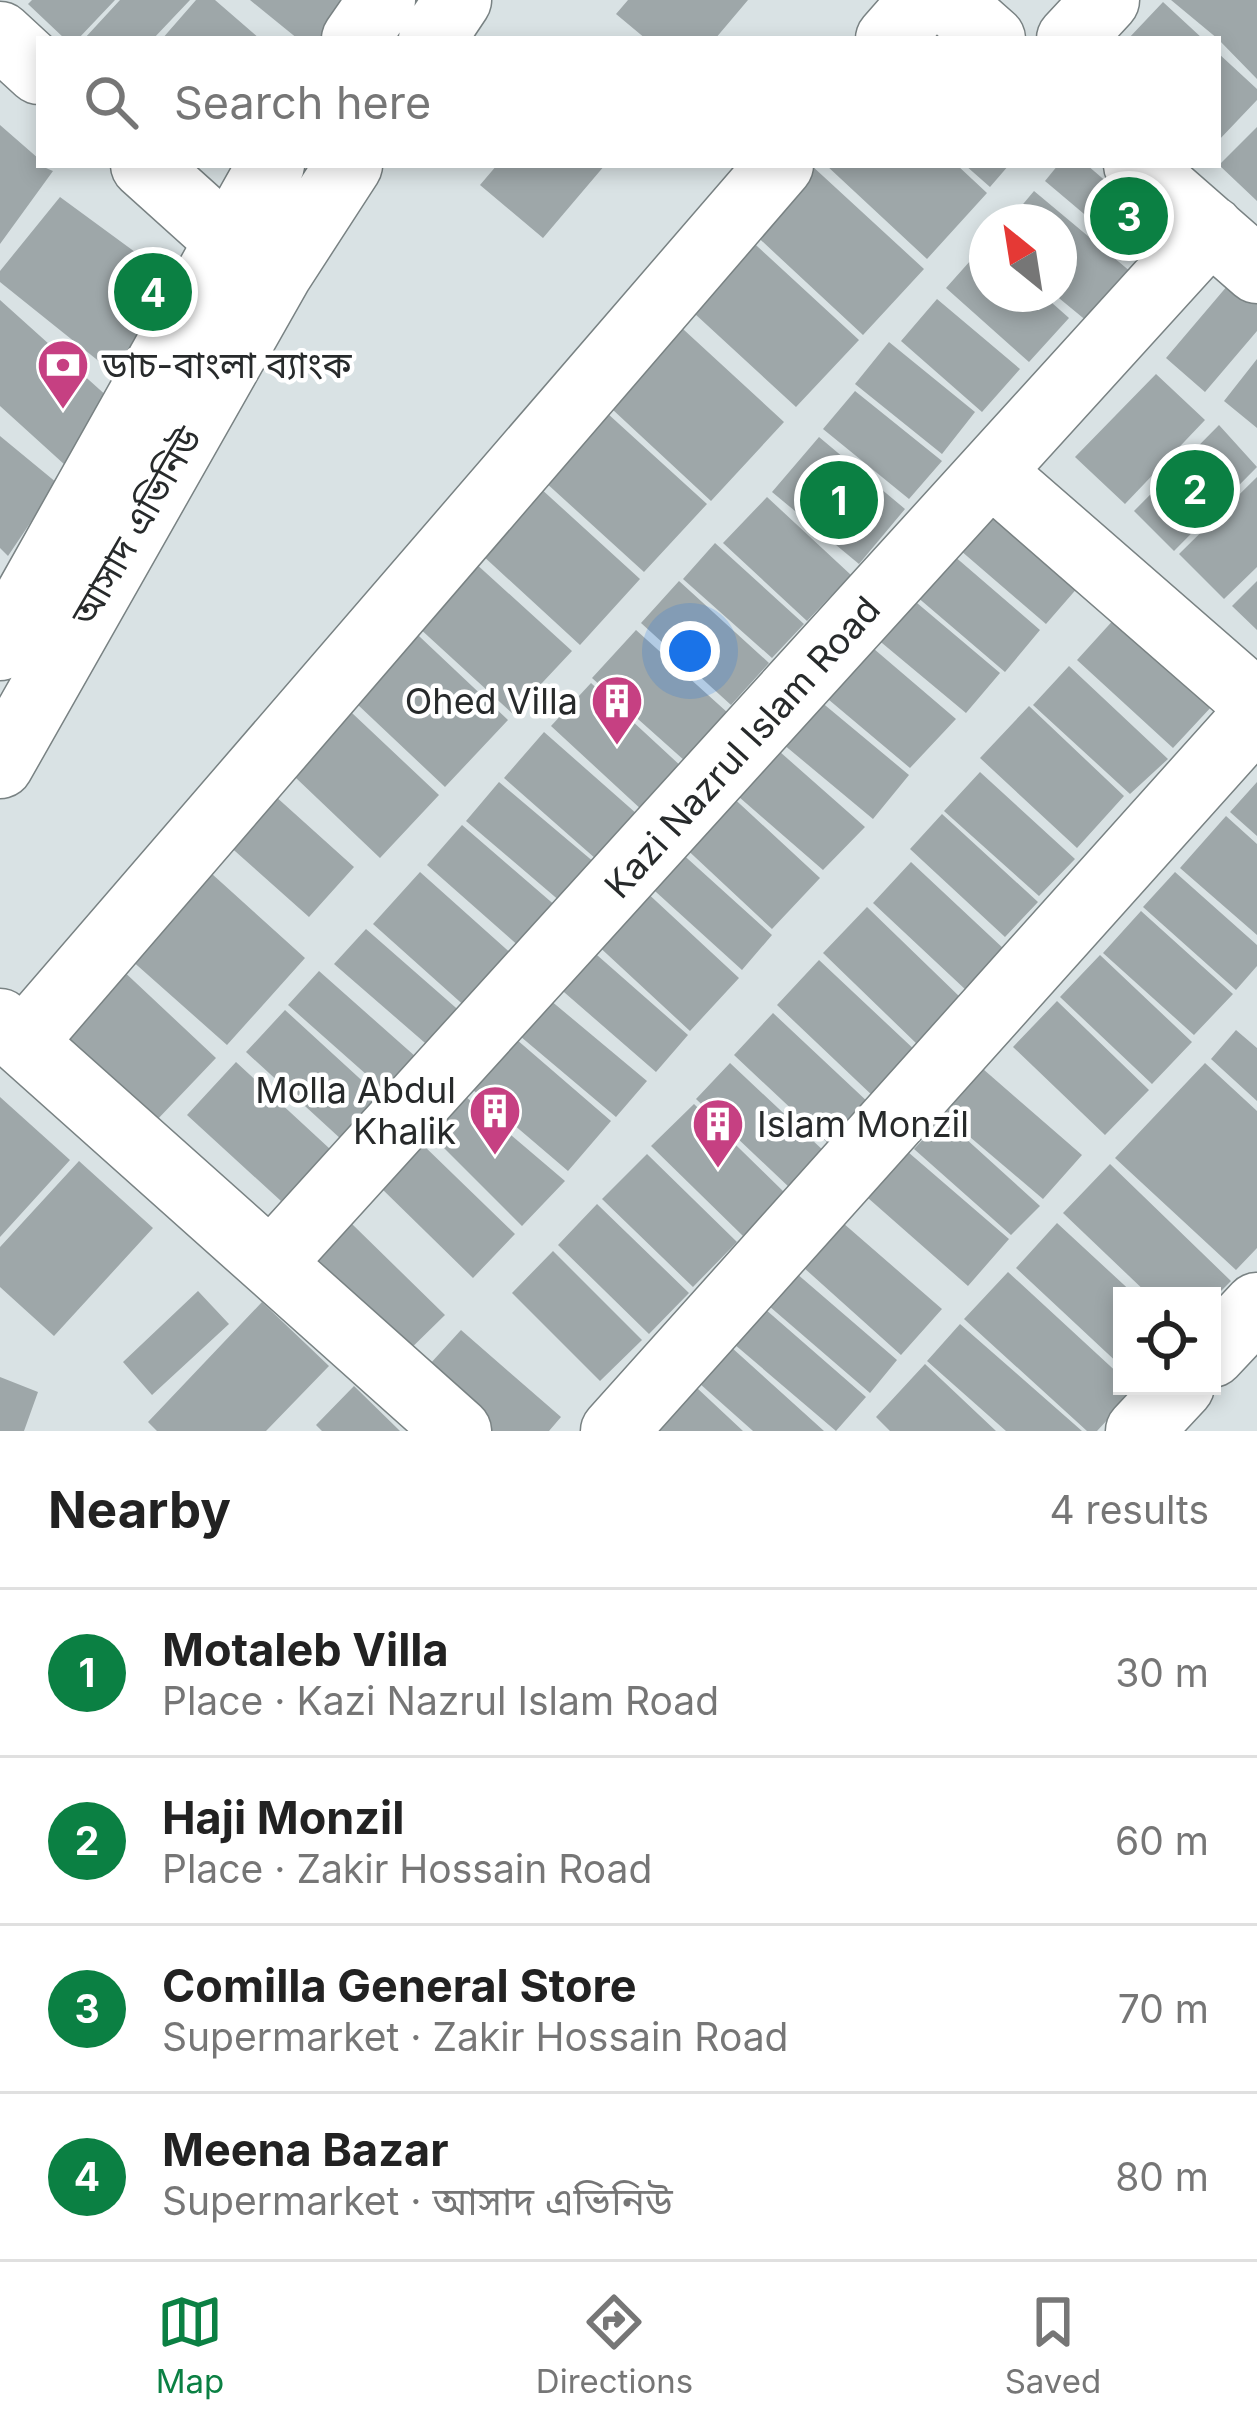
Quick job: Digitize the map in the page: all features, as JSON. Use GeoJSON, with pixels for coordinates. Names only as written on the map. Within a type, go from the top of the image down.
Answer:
{"type":"FeatureCollection","features":[{"type":"Feature","properties":{"kind":"street"},"geometry":{"type":"LineString","coordinates":[[358,36],[382,0]]}},
{"type":"Feature","properties":{"kind":"street"},"geometry":{"type":"LineString","coordinates":[[434,36],[458,0]]}},
{"type":"Feature","properties":{"kind":"street"},"geometry":{"type":"LineString","coordinates":[[892,36],[923,0]]}},
{"type":"Feature","properties":{"kind":"street"},"geometry":{"type":"LineString","coordinates":[[948,0],[989,36]]}},
{"type":"Feature","properties":{"kind":"street"},"geometry":{"type":"LineString","coordinates":[[1073,36],[1106,0]]}},
{"type":"Feature","properties":{"kind":"street"},"geometry":{"type":"LineString","coordinates":[[0,35],[36,67]]}},
{"type":"Feature","properties":{"kind":"street"},"geometry":{"type":"LineString","coordinates":[[147,168],[225,238],[279,273]]}},
{"type":"Feature","properties":{"kind":"street","name":"আসাদ এভিনিউ"},"geometry":{"type":"LineString","coordinates":[[0,647],[225,238],[269,168]]}},
{"type":"Feature","properties":{"kind":"street","name":"আসাদ এভিনিউ"},"geometry":{"type":"LineString","coordinates":[[0,765],[279,273],[348,168]]}},
{"type":"Feature","properties":{"kind":"street"},"geometry":{"type":"LineString","coordinates":[[458,1431],[12,1032],[777,168]]}},
{"type":"Feature","properties":{"kind":"street"},"geometry":{"type":"LineString","coordinates":[[1140,168],[1234,249]]}},
{"type":"Feature","properties":{"kind":"street","name":"Kazi Nazrul Islam Road"},"geometry":{"type":"LineString","coordinates":[[271,1263],[992,472],[1234,249]]}},
{"type":"Feature","properties":{"kind":"street"},"geometry":{"type":"LineString","coordinates":[[992,472],[1257,704]]}},
{"type":"Feature","properties":{"kind":"street"},"geometry":{"type":"LineString","coordinates":[[614,1431],[1257,713]]}},
{"type":"Feature","properties":{"kind":"street"},"geometry":{"type":"LineString","coordinates":[[1221,1344],[1257,1306]]}},
{"type":"Feature","properties":{"kind":"street"},"geometry":{"type":"LineString","coordinates":[[1138,1431],[1172,1395]]}},
{"type":"Feature","properties":{"kind":"building"},"geometry":{"type":"Polygon","coordinates":[[[32,0],[115,0],[81,36],[62,36],[28,4],[32,0]]]}},
{"type":"Feature","properties":{"kind":"building"},"geometry":{"type":"Polygon","coordinates":[[[120,0],[190,0],[156,36],[87,36],[120,0]]]}},
{"type":"Feature","properties":{"kind":"building"},"geometry":{"type":"Polygon","coordinates":[[[196,0],[215,0],[257,36],[165,36],[196,0]]]}},
{"type":"Feature","properties":{"kind":"building"},"geometry":{"type":"Polygon","coordinates":[[[250,0],[356,0],[327,36],[294,36],[250,0]]]}},
{"type":"Feature","properties":{"kind":"building"},"geometry":{"type":"Polygon","coordinates":[[[628,0],[748,0],[718,36],[642,36],[616,14],[628,0]]]}},
{"type":"Feature","properties":{"kind":"building"},"geometry":{"type":"Polygon","coordinates":[[[1171,0],[1257,0],[1257,79],[1221,42],[1221,36],[1214,36],[1171,0]]]}},
{"type":"Feature","properties":{"kind":"building"},"geometry":{"type":"Polygon","coordinates":[[[1163,2],[1200,36],[1131,36],[1163,2]]]}},
{"type":"Feature","properties":{"kind":"building"},"geometry":{"type":"Polygon","coordinates":[[[1221,56],[1257,89],[1257,100],[1221,138],[1221,56]]]}},
{"type":"Feature","properties":{"kind":"building"},"geometry":{"type":"Polygon","coordinates":[[[0,125],[36,156],[36,168],[53,171],[0,244],[0,125]]]}},
{"type":"Feature","properties":{"kind":"building"},"geometry":{"type":"Polygon","coordinates":[[[1257,127],[1257,201],[1221,167],[1257,127]]]}},
{"type":"Feature","properties":{"kind":"building"},"geometry":{"type":"Polygon","coordinates":[[[494,168],[602,168],[543,238],[480,185],[494,168]]]}},
{"type":"Feature","properties":{"kind":"building"},"geometry":{"type":"Polygon","coordinates":[[[808,168],[814,168],[924,269],[863,335],[749,229],[808,168]]]}},
{"type":"Feature","properties":{"kind":"building"},"geometry":{"type":"Polygon","coordinates":[[[829,168],[960,168],[987,193],[977,204],[969,204],[969,213],[927,259],[829,168]]]}},
{"type":"Feature","properties":{"kind":"building"},"geometry":{"type":"Polygon","coordinates":[[[968,168],[1006,168],[990,187],[968,168]]]}},
{"type":"Feature","properties":{"kind":"building"},"geometry":{"type":"Polygon","coordinates":[[[1056,168],[1090,168],[1166,233],[1141,262],[1045,181],[1056,168]]]}},
{"type":"Feature","properties":{"kind":"building"},"geometry":{"type":"Polygon","coordinates":[[[1034,191],[1050,204],[1023,204],[1034,191]]]}},
{"type":"Feature","properties":{"kind":"building"},"geometry":{"type":"Polygon","coordinates":[[[60,197],[180,285],[121,379],[0,282],[0,271],[60,197]]]}},
{"type":"Feature","properties":{"kind":"building"},"geometry":{"type":"Polygon","coordinates":[[[1077,227],[1131,272],[1088,322],[1076,312],[1077,227]]]}},
{"type":"Feature","properties":{"kind":"building"},"geometry":{"type":"Polygon","coordinates":[[[745,235],[859,340],[796,407],[682,302],[745,235]]]}},
{"type":"Feature","properties":{"kind":"building"},"geometry":{"type":"Polygon","coordinates":[[[969,262],[969,309],[946,288],[969,262]]]}},
{"type":"Feature","properties":{"kind":"building"},"geometry":{"type":"Polygon","coordinates":[[[1245,265],[1257,275],[1257,331],[1205,392],[1166,358],[1245,265]]]}},
{"type":"Feature","properties":{"kind":"building"},"geometry":{"type":"Polygon","coordinates":[[[937,299],[1020,369],[982,412],[901,341],[937,299]]]}},
{"type":"Feature","properties":{"kind":"building"},"geometry":{"type":"Polygon","coordinates":[[[0,300],[109,398],[65,465],[0,406],[0,300]]]}},
{"type":"Feature","properties":{"kind":"building"},"geometry":{"type":"Polygon","coordinates":[[[973,312],[1062,312],[1069,318],[1029,362],[973,312]]]}},
{"type":"Feature","properties":{"kind":"building"},"geometry":{"type":"Polygon","coordinates":[[[671,318],[784,422],[711,501],[598,396],[671,318]]]}},
{"type":"Feature","properties":{"kind":"building"},"geometry":{"type":"Polygon","coordinates":[[[889,342],[975,412],[942,454],[855,384],[889,342]]]}},
{"type":"Feature","properties":{"kind":"building"},"geometry":{"type":"Polygon","coordinates":[[[1257,359],[1257,428],[1224,401],[1257,359]]]}},
{"type":"Feature","properties":{"kind":"building"},"geometry":{"type":"Polygon","coordinates":[[[1156,374],[1205,420],[1125,504],[1075,457],[1156,374]]]}},
{"type":"Feature","properties":{"kind":"building"},"geometry":{"type":"Polygon","coordinates":[[[855,391],[942,461],[909,499],[823,429],[855,391]]]}},
{"type":"Feature","properties":{"kind":"building"},"geometry":{"type":"Polygon","coordinates":[[[596,403],[707,504],[644,572],[533,471],[596,403]]]}},
{"type":"Feature","properties":{"kind":"building"},"geometry":{"type":"Polygon","coordinates":[[[1219,425],[1257,467],[1174,551],[1134,511],[1219,425]]]}},
{"type":"Feature","properties":{"kind":"building"},"geometry":{"type":"Polygon","coordinates":[[[0,436],[57,483],[8,556],[0,548],[0,436]]]}},
{"type":"Feature","properties":{"kind":"building"},"geometry":{"type":"Polygon","coordinates":[[[819,437],[905,509],[859,564],[772,492],[819,437]]]}},
{"type":"Feature","properties":{"kind":"building"},"geometry":{"type":"Polygon","coordinates":[[[528,477],[640,579],[580,645],[468,542],[528,477]]]}},
{"type":"Feature","properties":{"kind":"building"},"geometry":{"type":"Polygon","coordinates":[[[1257,477],[1257,567],[1224,599],[1179,554],[1257,477]]]}},
{"type":"Feature","properties":{"kind":"building"},"geometry":{"type":"Polygon","coordinates":[[[767,497],[851,575],[807,621],[723,543],[767,497]]]}},
{"type":"Feature","properties":{"kind":"building"},"geometry":{"type":"Polygon","coordinates":[[[991,498],[1086,578],[1046,624],[953,544],[991,498]]]}},
{"type":"Feature","properties":{"kind":"building"},"geometry":{"type":"Polygon","coordinates":[[[715,543],[804,624],[772,658],[683,579],[715,543]]]}},
{"type":"Feature","properties":{"kind":"building"},"geometry":{"type":"Polygon","coordinates":[[[946,549],[1040,630],[1005,672],[909,590],[946,549]]]}},
{"type":"Feature","properties":{"kind":"building"},"geometry":{"type":"Polygon","coordinates":[[[463,552],[572,651],[513,714],[405,615],[463,552]]]}},
{"type":"Feature","properties":{"kind":"building"},"geometry":{"type":"Polygon","coordinates":[[[679,581],[769,663],[731,705],[641,623],[679,581]]]}},
{"type":"Feature","properties":{"kind":"building"},"geometry":{"type":"Polygon","coordinates":[[[1257,581],[1257,630],[1232,606],[1257,581]]]}},
{"type":"Feature","properties":{"kind":"building"},"geometry":{"type":"Polygon","coordinates":[[[904,592],[1000,673],[966,713],[870,633],[904,592]]]}},
{"type":"Feature","properties":{"kind":"building"},"geometry":{"type":"Polygon","coordinates":[[[1117,616],[1213,705],[1173,748],[1077,660],[1117,616]]]}},
{"type":"Feature","properties":{"kind":"building"},"geometry":{"type":"Polygon","coordinates":[[[402,620],[508,720],[445,787],[339,687],[402,620]]]}},
{"type":"Feature","properties":{"kind":"building"},"geometry":{"type":"Polygon","coordinates":[[[636,630],[728,713],[685,761],[592,678],[636,630]]]}},
{"type":"Feature","properties":{"kind":"building"},"geometry":{"type":"Polygon","coordinates":[[[860,637],[956,719],[910,768],[816,689],[860,637]]]}},
{"type":"Feature","properties":{"kind":"building"},"geometry":{"type":"Polygon","coordinates":[[[1069,666],[1168,759],[1130,794],[1033,705],[1069,666]]]}},
{"type":"Feature","properties":{"kind":"building","name":"Ohed Villa"},"geometry":{"type":"Polygon","coordinates":[[[591,683],[683,768],[643,811],[551,726],[591,683]]]}},
{"type":"Feature","properties":{"kind":"building"},"geometry":{"type":"Polygon","coordinates":[[[334,696],[439,795],[380,858],[275,758],[334,696]]]}},
{"type":"Feature","properties":{"kind":"building"},"geometry":{"type":"Polygon","coordinates":[[[814,696],[909,775],[873,819],[777,739],[814,696]]]}},
{"type":"Feature","properties":{"kind":"building"},"geometry":{"type":"Polygon","coordinates":[[[1029,706],[1124,796],[1077,848],[980,758],[1029,706]]]}},
{"type":"Feature","properties":{"kind":"building"},"geometry":{"type":"Polygon","coordinates":[[[544,732],[637,814],[596,859],[504,778],[544,732]]]}},
{"type":"Feature","properties":{"kind":"building"},"geometry":{"type":"Polygon","coordinates":[[[771,744],[865,827],[823,870],[731,790],[771,744]]]}},
{"type":"Feature","properties":{"kind":"building"},"geometry":{"type":"Polygon","coordinates":[[[245,769],[354,867],[309,917],[199,819],[245,769]]]}},
{"type":"Feature","properties":{"kind":"building"},"geometry":{"type":"Polygon","coordinates":[[[980,772],[1075,859],[1039,896],[944,811],[980,772]]]}},
{"type":"Feature","properties":{"kind":"building"},"geometry":{"type":"Polygon","coordinates":[[[499,782],[595,863],[561,902],[466,821],[499,782]]]}},
{"type":"Feature","properties":{"kind":"building"},"geometry":{"type":"Polygon","coordinates":[[[1257,782],[1257,836],[1230,812],[1257,782]]]}},
{"type":"Feature","properties":{"kind":"building"},"geometry":{"type":"Polygon","coordinates":[[[727,792],[820,878],[772,929],[680,843],[727,792]]]}},
{"type":"Feature","properties":{"kind":"building"},"geometry":{"type":"Polygon","coordinates":[[[942,814],[1038,902],[1005,937],[910,849],[942,814]]]}},
{"type":"Feature","properties":{"kind":"building"},"geometry":{"type":"Polygon","coordinates":[[[1226,816],[1257,844],[1257,935],[1180,868],[1226,816]]]}},
{"type":"Feature","properties":{"kind":"building"},"geometry":{"type":"Polygon","coordinates":[[[462,825],[557,907],[521,948],[427,865],[462,825]]]}},
{"type":"Feature","properties":{"kind":"building"},"geometry":{"type":"Polygon","coordinates":[[[678,850],[772,935],[742,970],[645,882],[678,850]]]}},
{"type":"Feature","properties":{"kind":"building"},"geometry":{"type":"Polygon","coordinates":[[[191,855],[305,958],[227,1045],[112,943],[191,855]]]}},
{"type":"Feature","properties":{"kind":"building"},"geometry":{"type":"Polygon","coordinates":[[[911,862],[1005,950],[967,991],[873,903],[911,862]]]}},
{"type":"Feature","properties":{"kind":"building"},"geometry":{"type":"Polygon","coordinates":[[[420,872],[515,957],[468,1009],[373,924],[420,872]]]}},
{"type":"Feature","properties":{"kind":"building"},"geometry":{"type":"Polygon","coordinates":[[[1175,872],[1257,945],[1257,966],[1236,990],[1143,907],[1175,872]]]}},
{"type":"Feature","properties":{"kind":"building"},"geometry":{"type":"Polygon","coordinates":[[[643,889],[739,978],[690,1031],[594,942],[643,889]]]}},
{"type":"Feature","properties":{"kind":"building"},"geometry":{"type":"Polygon","coordinates":[[[867,907],[962,999],[918,1045],[823,953],[867,907]]]}},
{"type":"Feature","properties":{"kind":"building"},"geometry":{"type":"Polygon","coordinates":[[[1141,911],[1233,994],[1194,1035],[1103,953],[1141,911]]]}},
{"type":"Feature","properties":{"kind":"building"},"geometry":{"type":"Polygon","coordinates":[[[366,929],[463,1014],[432,1049],[334,964],[366,929]]]}},
{"type":"Feature","properties":{"kind":"building"},"geometry":{"type":"Polygon","coordinates":[[[589,948],[688,1035],[656,1072],[557,986],[589,948]]]}},
{"type":"Feature","properties":{"kind":"building"},"geometry":{"type":"Polygon","coordinates":[[[102,951],[216,1058],[155,1122],[41,1015],[102,951]]]}},
{"type":"Feature","properties":{"kind":"building"},"geometry":{"type":"Polygon","coordinates":[[[1100,955],[1192,1042],[1152,1084],[1060,997],[1100,955]]]}},
{"type":"Feature","properties":{"kind":"building"},"geometry":{"type":"Polygon","coordinates":[[[819,960],[918,1053],[875,1098],[777,1005],[819,960]]]}},
{"type":"Feature","properties":{"kind":"building"},"geometry":{"type":"Polygon","coordinates":[[[319,971],[416,1057],[385,1091],[288,1005],[319,971]]]}},
{"type":"Feature","properties":{"kind":"building"},"geometry":{"type":"Polygon","coordinates":[[[544,995],[647,1081],[616,1117],[514,1031],[544,995]]]}},
{"type":"Feature","properties":{"kind":"building"},"geometry":{"type":"Polygon","coordinates":[[[1057,1001],[1149,1090],[1105,1135],[1013,1047],[1057,1001]]]}},
{"type":"Feature","properties":{"kind":"building"},"geometry":{"type":"Polygon","coordinates":[[[285,1010],[381,1098],[342,1140],[246,1052],[285,1010]]]}},
{"type":"Feature","properties":{"kind":"building"},"geometry":{"type":"Polygon","coordinates":[[[773,1013],[870,1104],[831,1146],[734,1055],[773,1013]]]}},
{"type":"Feature","properties":{"kind":"building"},"geometry":{"type":"Polygon","coordinates":[[[1236,1030],[1257,1048],[1257,1101],[1211,1059],[1236,1030]]]}},
{"type":"Feature","properties":{"kind":"building"},"geometry":{"type":"Polygon","coordinates":[[[509,1033],[611,1121],[568,1171],[466,1084],[509,1033]]]}},
{"type":"Feature","properties":{"kind":"building"},"geometry":{"type":"Polygon","coordinates":[[[236,1062],[330,1149],[281,1201],[187,1115],[236,1062]]]}},
{"type":"Feature","properties":{"kind":"building"},"geometry":{"type":"Polygon","coordinates":[[[730,1063],[826,1153],[791,1189],[696,1099],[730,1063]]]}},
{"type":"Feature","properties":{"kind":"building"},"geometry":{"type":"Polygon","coordinates":[[[1205,1063],[1257,1111],[1257,1248],[1236,1270],[1115,1158],[1205,1063]]]}},
{"type":"Feature","properties":{"kind":"building"},"geometry":{"type":"Polygon","coordinates":[[[983,1069],[1082,1155],[1043,1199],[944,1115],[983,1069]]]}},
{"type":"Feature","properties":{"kind":"building","name":"Molla Abdul Khalik"},"geometry":{"type":"Polygon","coordinates":[[[465,1096],[565,1181],[522,1226],[430,1134],[465,1096]]]}},
{"type":"Feature","properties":{"kind":"building"},"geometry":{"type":"Polygon","coordinates":[[[0,1097],[70,1160],[0,1237],[0,1097]]]}},
{"type":"Feature","properties":{"kind":"building","name":"Islam Monzil"},"geometry":{"type":"Polygon","coordinates":[[[694,1104],[786,1194],[743,1236],[651,1146],[694,1104]]]}},
{"type":"Feature","properties":{"kind":"building"},"geometry":{"type":"Polygon","coordinates":[[[943,1118],[1040,1206],[1011,1235],[914,1149],[943,1118]]]}},
{"type":"Feature","properties":{"kind":"building"},"geometry":{"type":"Polygon","coordinates":[[[421,1143],[515,1234],[473,1278],[379,1186],[421,1143]]]}},
{"type":"Feature","properties":{"kind":"building"},"geometry":{"type":"Polygon","coordinates":[[[908,1152],[1009,1239],[968,1286],[868,1198],[908,1152]]]}},
{"type":"Feature","properties":{"kind":"building"},"geometry":{"type":"Polygon","coordinates":[[[647,1154],[737,1242],[693,1287],[602,1199],[647,1154]]]}},
{"type":"Feature","properties":{"kind":"building"},"geometry":{"type":"Polygon","coordinates":[[[79,1161],[153,1228],[54,1336],[0,1287],[0,1247],[79,1161]]]}},
{"type":"Feature","properties":{"kind":"building"},"geometry":{"type":"Polygon","coordinates":[[[1110,1164],[1231,1281],[1221,1291],[1221,1287],[1141,1287],[1063,1213],[1110,1164]]]}},
{"type":"Feature","properties":{"kind":"building"},"geometry":{"type":"Polygon","coordinates":[[[597,1204],[689,1293],[649,1334],[558,1245],[597,1204]]]}},
{"type":"Feature","properties":{"kind":"building"},"geometry":{"type":"Polygon","coordinates":[[[843,1223],[942,1309],[901,1355],[803,1267],[843,1223]]]}},
{"type":"Feature","properties":{"kind":"building"},"geometry":{"type":"Polygon","coordinates":[[[1057,1223],[1126,1287],[1113,1287],[1113,1359],[1016,1268],[1057,1223]]]}},
{"type":"Feature","properties":{"kind":"building"},"geometry":{"type":"Polygon","coordinates":[[[352,1224],[445,1315],[397,1362],[305,1272],[352,1224]]]}},
{"type":"Feature","properties":{"kind":"building"},"geometry":{"type":"Polygon","coordinates":[[[553,1251],[642,1340],[600,1381],[512,1293],[553,1251]]]}},
{"type":"Feature","properties":{"kind":"building"},"geometry":{"type":"Polygon","coordinates":[[[1008,1272],[1113,1369],[1113,1395],[1130,1395],[1097,1431],[1087,1431],[964,1319],[1008,1272]]]}},
{"type":"Feature","properties":{"kind":"building"},"geometry":{"type":"Polygon","coordinates":[[[796,1273],[897,1360],[870,1393],[769,1306],[796,1273]]]}},
{"type":"Feature","properties":{"kind":"building"},"geometry":{"type":"Polygon","coordinates":[[[198,1291],[229,1324],[152,1395],[123,1362],[198,1291]]]}},
{"type":"Feature","properties":{"kind":"building"},"geometry":{"type":"Polygon","coordinates":[[[262,1302],[329,1366],[266,1431],[157,1431],[148,1422],[262,1302]]]}},
{"type":"Feature","properties":{"kind":"building"},"geometry":{"type":"Polygon","coordinates":[[[765,1309],[866,1397],[836,1431],[734,1344],[765,1309]]]}},
{"type":"Feature","properties":{"kind":"building"},"geometry":{"type":"Polygon","coordinates":[[[960,1324],[1082,1431],[1006,1431],[927,1361],[960,1324]]]}},
{"type":"Feature","properties":{"kind":"building"},"geometry":{"type":"Polygon","coordinates":[[[461,1330],[561,1417],[549,1431],[481,1431],[419,1376],[461,1330]]]}},
{"type":"Feature","properties":{"kind":"building"},"geometry":{"type":"Polygon","coordinates":[[[731,1347],[824,1431],[753,1431],[699,1383],[731,1347]]]}},
{"type":"Feature","properties":{"kind":"building"},"geometry":{"type":"Polygon","coordinates":[[[925,1364],[996,1431],[890,1431],[876,1417],[925,1364]]]}},
{"type":"Feature","properties":{"kind":"building"},"geometry":{"type":"Polygon","coordinates":[[[0,1377],[38,1392],[24,1431],[0,1431],[0,1377]]]}},
{"type":"Feature","properties":{"kind":"building"},"geometry":{"type":"Polygon","coordinates":[[[354,1386],[400,1431],[322,1431],[316,1425],[354,1386]]]}},
{"type":"Feature","properties":{"kind":"building"},"geometry":{"type":"Polygon","coordinates":[[[697,1388],[743,1431],[657,1431],[697,1388]]]}},
{"type":"Feature","properties":{"kind":"place","name":"Comilla General Store"},"geometry":{"type":"Point","coordinates":[1129,216]}},
{"type":"Feature","properties":{"kind":"place","name":"Meena Bazar"},"geometry":{"type":"Point","coordinates":[153,292]}},
{"type":"Feature","properties":{"kind":"place","name":"ডাচ-বাংলা ব্যাংক"},"geometry":{"type":"Point","coordinates":[63,411]}},
{"type":"Feature","properties":{"kind":"place","name":"Haji Monzil"},"geometry":{"type":"Point","coordinates":[1195,489]}},
{"type":"Feature","properties":{"kind":"place","name":"Motaleb Villa"},"geometry":{"type":"Point","coordinates":[839,500]}},
{"type":"Feature","properties":{"kind":"place","name":"Ohed Villa"},"geometry":{"type":"Point","coordinates":[617,747]}},
{"type":"Feature","properties":{"kind":"place","name":"Molla Abdul Khalik"},"geometry":{"type":"Point","coordinates":[495,1157]}},
{"type":"Feature","properties":{"kind":"place","name":"Islam Monzil"},"geometry":{"type":"Point","coordinates":[718,1170]}}]}
